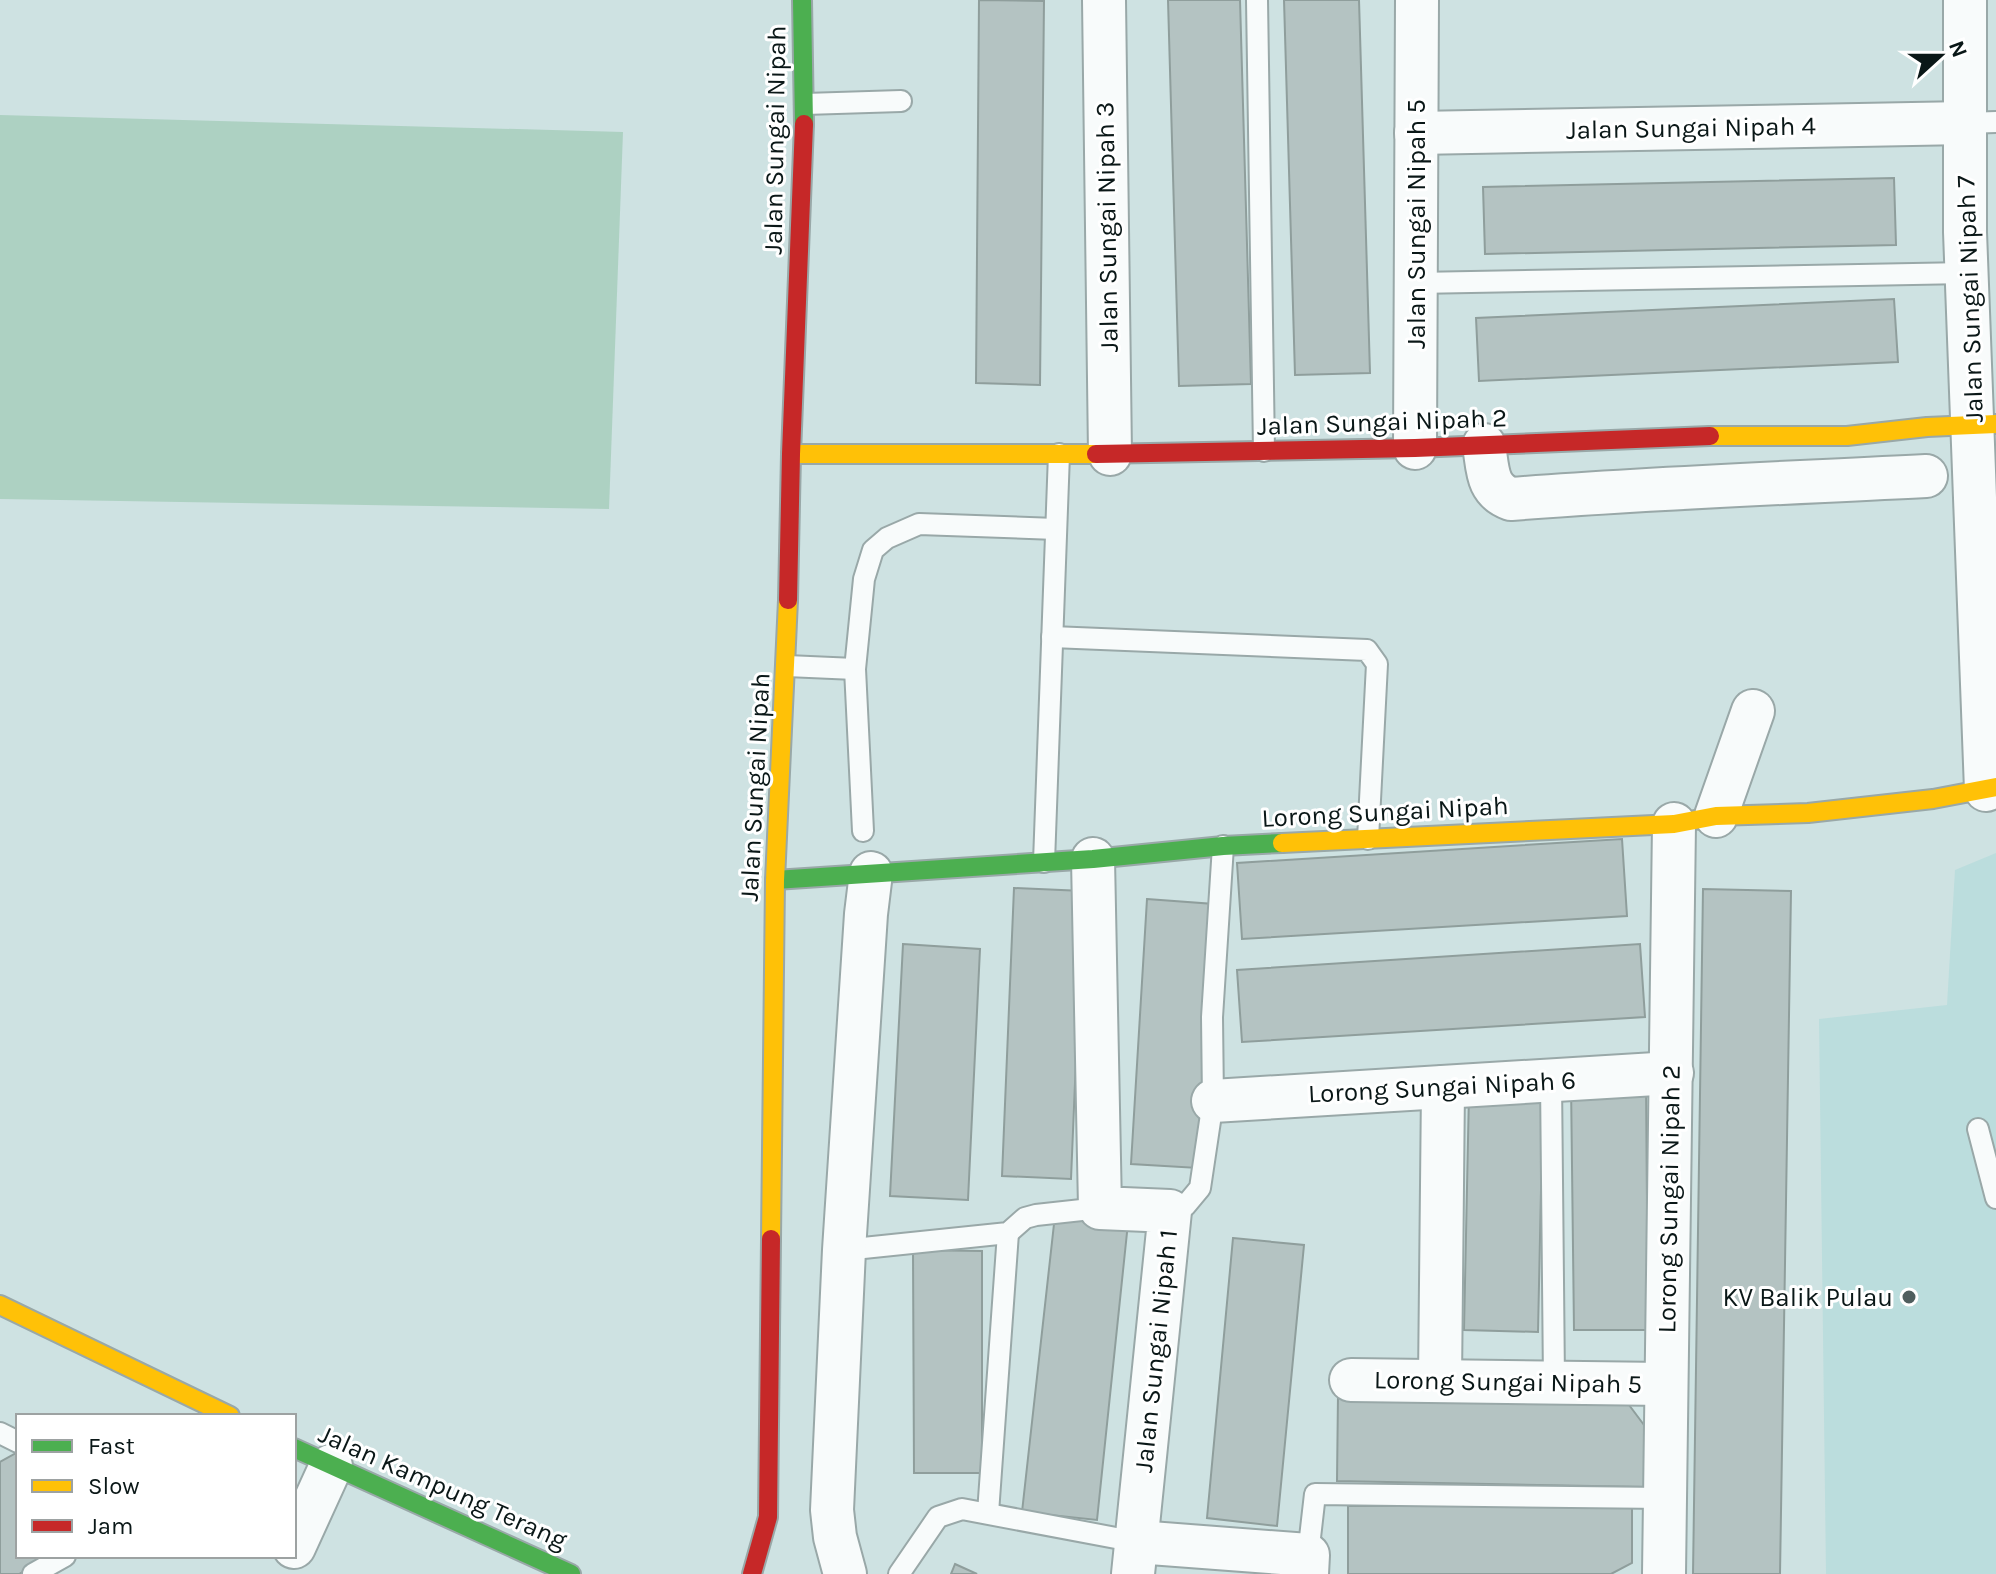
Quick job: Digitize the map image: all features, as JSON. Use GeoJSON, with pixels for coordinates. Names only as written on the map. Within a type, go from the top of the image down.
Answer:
{"type":"FeatureCollection","features":[{"type":"Feature","properties":{"kind":"street","name":"Jalan Sungai Nipah"},"geometry":{"type":"LineString","coordinates":[[752,1574],[768,1517],[775,880],[787,666],[791,454],[805,104],[802,0]]}},
{"type":"Feature","properties":{"kind":"street","name":"Jalan Sungai Nipah 3"},"geometry":{"type":"LineString","coordinates":[[1104,0],[1110,454]]}},
{"type":"Feature","properties":{"kind":"street","name":"Jalan Sungai Nipah 5"},"geometry":{"type":"LineString","coordinates":[[1415,448],[1417,0]]}},
{"type":"Feature","properties":{"kind":"street","name":"Jalan Sungai Nipah 7"},"geometry":{"type":"LineString","coordinates":[[1965,0],[1981,122],[1965,232],[1984,425],[1991,788]]}},
{"type":"Feature","properties":{"kind":"street","name":"Jalan Sungai Nipah 4"},"geometry":{"type":"LineString","coordinates":[[1416,133],[1981,122]]}},
{"type":"Feature","properties":{"kind":"street","name":"Jalan Sungai Nipah 2"},"geometry":{"type":"LineString","coordinates":[[791,454],[1110,454],[1415,448],[1703,436],[1847,436],[1984,425]]}},
{"type":"Feature","properties":{"kind":"street"},"geometry":{"type":"LineString","coordinates":[[1484,445],[1489,481],[1500,495],[1511,499],[1672,487],[1926,476]]}},
{"type":"Feature","properties":{"kind":"street"},"geometry":{"type":"LineString","coordinates":[[1716,816],[1753,711]]}},
{"type":"Feature","properties":{"kind":"street","name":"Lorong Sungai Nipah"},"geometry":{"type":"LineString","coordinates":[[775,880],[1093,859],[1223,846],[1674,824],[1716,816],[1808,813],[1933,799],[1991,788]]}},
{"type":"Feature","properties":{"kind":"street","name":"Lorong Sungai Nipah 2"},"geometry":{"type":"LineString","coordinates":[[1664,1574],[1674,824]]}},
{"type":"Feature","properties":{"kind":"street"},"geometry":{"type":"LineString","coordinates":[[1093,859],[1100,1208]]}},
{"type":"Feature","properties":{"kind":"street"},"geometry":{"type":"LineString","coordinates":[[845,1574],[835,1537],[832,1510],[844,1250],[871,873]]}},
{"type":"Feature","properties":{"kind":"street","name":"Lorong Sungai Nipah 6"},"geometry":{"type":"LineString","coordinates":[[1213,1101],[1672,1073]]}},
{"type":"Feature","properties":{"kind":"street"},"geometry":{"type":"LineString","coordinates":[[1440,1381],[1443,1087]]}},
{"type":"Feature","properties":{"kind":"street","name":"Jalan Sungai Nipah 1"},"geometry":{"type":"LineString","coordinates":[[1100,1208],[1170,1211],[1135,1558]]}},
{"type":"Feature","properties":{"kind":"street"},"geometry":{"type":"LineString","coordinates":[[0,1305],[226,1414]]}},
{"type":"Feature","properties":{"kind":"street","name":"Lorong Sungai Nipah 5"},"geometry":{"type":"LineString","coordinates":[[1351,1380],[1665,1384]]}},
{"type":"Feature","properties":{"kind":"street","name":"Jalan Kampung Terang"},"geometry":{"type":"LineString","coordinates":[[296,1449],[571,1574]]}},
{"type":"Feature","properties":{"kind":"street"},"geometry":{"type":"LineString","coordinates":[[296,1543],[331,1466]]}},
{"type":"Feature","properties":{"kind":"street"},"geometry":{"type":"LineString","coordinates":[[768,1517],[776,1560]]}},
{"type":"Feature","properties":{"kind":"street"},"geometry":{"type":"LineString","coordinates":[[1135,1558],[1307,1564]]}},
{"type":"Feature","properties":{"kind":"lane"},"geometry":{"type":"LineString","coordinates":[[1257,0],[1264,451]]}},
{"type":"Feature","properties":{"kind":"lane"},"geometry":{"type":"LineString","coordinates":[[805,104],[901,101]]}},
{"type":"Feature","properties":{"kind":"lane"},"geometry":{"type":"LineString","coordinates":[[1416,283],[1967,273]]}},
{"type":"Feature","properties":{"kind":"lane"},"geometry":{"type":"LineString","coordinates":[[1044,862],[1059,454]]}},
{"type":"Feature","properties":{"kind":"lane"},"geometry":{"type":"LineString","coordinates":[[863,831],[855,669],[869,558],[873,550],[887,538],[919,524],[1056,529]]}},
{"type":"Feature","properties":{"kind":"lane"},"geometry":{"type":"LineString","coordinates":[[1052,637],[1367,650],[1377,664],[1368,839]]}},
{"type":"Feature","properties":{"kind":"lane"},"geometry":{"type":"LineString","coordinates":[[787,666],[855,669]]}},
{"type":"Feature","properties":{"kind":"lane"},"geometry":{"type":"LineString","coordinates":[[1170,1211],[1185,1206],[1200,1188],[1213,1101],[1212,1017],[1223,846]]}},
{"type":"Feature","properties":{"kind":"lane"},"geometry":{"type":"LineString","coordinates":[[1551,1080],[1554,1382]]}},
{"type":"Feature","properties":{"kind":"lane"},"geometry":{"type":"LineString","coordinates":[[1978,1129],[1996,1198]]}},
{"type":"Feature","properties":{"kind":"lane"},"geometry":{"type":"LineString","coordinates":[[844,1250],[1008,1233],[1025,1218],[1036,1215],[1100,1208]]}},
{"type":"Feature","properties":{"kind":"lane"},"geometry":{"type":"LineString","coordinates":[[988,1513],[1008,1233]]}},
{"type":"Feature","properties":{"kind":"lane"},"geometry":{"type":"LineString","coordinates":[[1307,1564],[1315,1494],[1665,1498]]}},
{"type":"Feature","properties":{"kind":"lane"},"geometry":{"type":"LineString","coordinates":[[899,1574],[938,1517],[962,1509],[988,1513],[1135,1558]]}},
{"type":"Feature","properties":{"kind":"lane"},"geometry":{"type":"LineString","coordinates":[[33,1574],[61,1558]]}},
{"type":"Feature","properties":{"kind":"shaded area","name":"KV Balik Pulau"},"geometry":{"type":"Polygon","coordinates":[[[1996,853],[1996,1574],[1826,1574],[1819,1019],[1947,1005],[1955,870],[1996,853]]]}},
{"type":"Feature","properties":{"kind":"green space"},"geometry":{"type":"Polygon","coordinates":[[[0,115],[623,132],[609,509],[0,499],[0,115]]]}},
{"type":"Feature","properties":{"kind":"building"},"geometry":{"type":"Polygon","coordinates":[[[979,0],[1044,1],[1040,385],[976,383],[979,0]]]}},
{"type":"Feature","properties":{"kind":"building"},"geometry":{"type":"Polygon","coordinates":[[[1168,0],[1240,0],[1251,384],[1179,386],[1168,0]]]}},
{"type":"Feature","properties":{"kind":"building"},"geometry":{"type":"Polygon","coordinates":[[[1284,0],[1359,0],[1370,373],[1295,375],[1284,0]]]}},
{"type":"Feature","properties":{"kind":"building"},"geometry":{"type":"Polygon","coordinates":[[[1894,178],[1896,245],[1485,254],[1483,187],[1894,178]]]}},
{"type":"Feature","properties":{"kind":"building"},"geometry":{"type":"Polygon","coordinates":[[[1894,299],[1898,362],[1479,381],[1476,318],[1894,299]]]}},
{"type":"Feature","properties":{"kind":"building"},"geometry":{"type":"Polygon","coordinates":[[[1622,839],[1627,916],[1242,939],[1237,863],[1622,839]]]}},
{"type":"Feature","properties":{"kind":"building"},"geometry":{"type":"Polygon","coordinates":[[[1014,888],[1083,891],[1071,1179],[1002,1176],[1014,888]]]}},
{"type":"Feature","properties":{"kind":"building"},"geometry":{"type":"Polygon","coordinates":[[[1703,889],[1791,891],[1780,1574],[1693,1574],[1703,889]]]}},
{"type":"Feature","properties":{"kind":"building"},"geometry":{"type":"Polygon","coordinates":[[[1147,899],[1214,904],[1198,1168],[1131,1164],[1147,899]]]}},
{"type":"Feature","properties":{"kind":"building"},"geometry":{"type":"Polygon","coordinates":[[[903,944],[980,949],[968,1200],[890,1196],[903,944]]]}},
{"type":"Feature","properties":{"kind":"building"},"geometry":{"type":"Polygon","coordinates":[[[1640,944],[1645,1017],[1242,1042],[1237,970],[1640,944]]]}},
{"type":"Feature","properties":{"kind":"building"},"geometry":{"type":"Polygon","coordinates":[[[1646,1082],[1648,1330],[1574,1330],[1571,1083],[1646,1082]]]}},
{"type":"Feature","properties":{"kind":"building"},"geometry":{"type":"Polygon","coordinates":[[[1469,1093],[1543,1096],[1538,1332],[1464,1330],[1469,1093]]]}},
{"type":"Feature","properties":{"kind":"building"},"geometry":{"type":"Polygon","coordinates":[[[1055,1215],[1128,1223],[1097,1520],[1022,1512],[1055,1215]]]}},
{"type":"Feature","properties":{"kind":"building"},"geometry":{"type":"Polygon","coordinates":[[[1233,1238],[1304,1245],[1277,1526],[1207,1518],[1233,1238]]]}},
{"type":"Feature","properties":{"kind":"building"},"geometry":{"type":"Polygon","coordinates":[[[913,1250],[982,1251],[982,1473],[914,1473],[913,1250]]]}},
{"type":"Feature","properties":{"kind":"building"},"geometry":{"type":"Polygon","coordinates":[[[1338,1395],[1626,1401],[1647,1429],[1646,1487],[1337,1481],[1338,1395]]]}},
{"type":"Feature","properties":{"kind":"building"},"geometry":{"type":"Polygon","coordinates":[[[16,1453],[16,1558],[47,1558],[19,1574],[0,1574],[0,1462],[16,1453]]]}},
{"type":"Feature","properties":{"kind":"building"},"geometry":{"type":"Polygon","coordinates":[[[1348,1506],[1632,1506],[1632,1563],[1611,1574],[1348,1574],[1348,1506]]]}},
{"type":"Feature","properties":{"kind":"building"},"geometry":{"type":"Polygon","coordinates":[[[955,1564],[977,1574],[951,1574],[955,1564]]]}},
{"type":"Feature","properties":{"kind":"traffic: fast"},"geometry":{"type":"LineString","coordinates":[[802,0],[804,124]]}},
{"type":"Feature","properties":{"kind":"traffic: fast"},"geometry":{"type":"LineString","coordinates":[[775,880],[1282,843]]}},
{"type":"Feature","properties":{"kind":"traffic: fast"},"geometry":{"type":"LineString","coordinates":[[296,1449],[571,1574]]}},
{"type":"Feature","properties":{"kind":"traffic: slow"},"geometry":{"type":"LineString","coordinates":[[1710,436],[1847,436],[1927,427],[1996,424]]}},
{"type":"Feature","properties":{"kind":"traffic: slow"},"geometry":{"type":"LineString","coordinates":[[791,454],[1096,454]]}},
{"type":"Feature","properties":{"kind":"traffic: slow"},"geometry":{"type":"LineString","coordinates":[[771,1239],[775,880],[788,600]]}},
{"type":"Feature","properties":{"kind":"traffic: slow"},"geometry":{"type":"LineString","coordinates":[[1282,843],[1674,824],[1716,816],[1808,813],[1933,799],[1996,787]]}},
{"type":"Feature","properties":{"kind":"traffic: slow"},"geometry":{"type":"LineString","coordinates":[[0,1305],[226,1414]]}},
{"type":"Feature","properties":{"kind":"traffic: jam"},"geometry":{"type":"LineString","coordinates":[[788,600],[804,124]]}},
{"type":"Feature","properties":{"kind":"traffic: jam"},"geometry":{"type":"LineString","coordinates":[[1096,454],[1415,448],[1710,436]]}},
{"type":"Feature","properties":{"kind":"traffic: jam"},"geometry":{"type":"LineString","coordinates":[[752,1574],[768,1517],[771,1239]]}},
{"type":"Feature","properties":{"kind":"place","name":"KV Balik Pulau"},"geometry":{"type":"Point","coordinates":[1909,1297]}}]}
